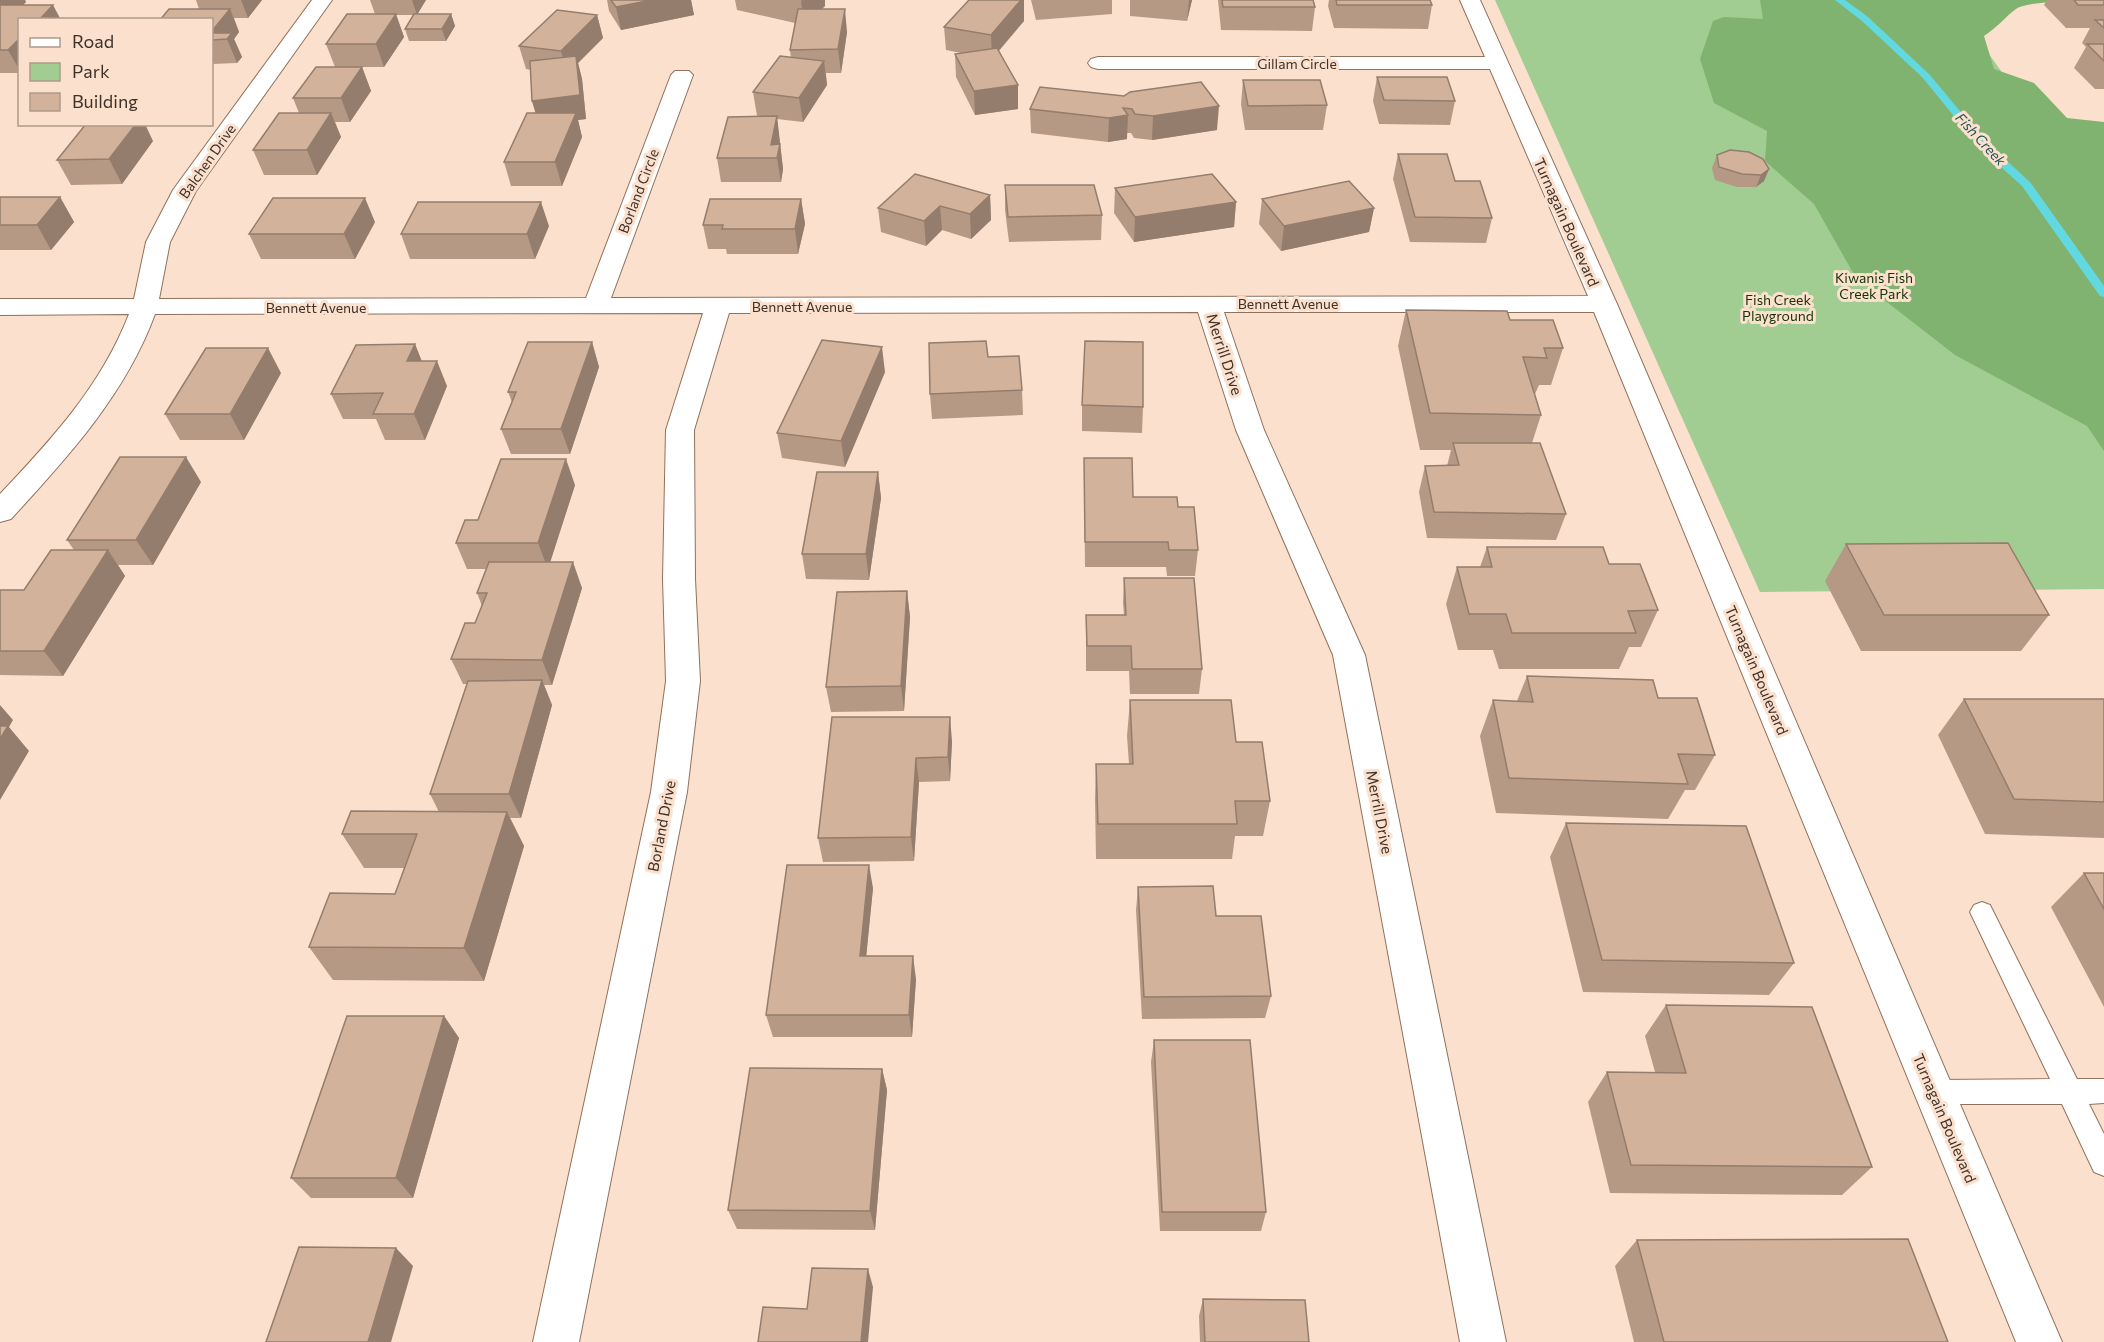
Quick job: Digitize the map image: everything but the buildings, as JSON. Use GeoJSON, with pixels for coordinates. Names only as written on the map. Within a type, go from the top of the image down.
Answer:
{"type":"FeatureCollection","features":[{"type":"Feature","properties":{"kind":"street","name":"Balchen Drive"},"geometry":{"type":"LineString","coordinates":[[0,512],[67,440],[128,351],[145,306],[158,242],[185,190],[322,0]]}},
{"type":"Feature","properties":{"kind":"street","name":"Turnagain Boulevard"},"geometry":{"type":"LineString","coordinates":[[1470,0],[1604,304],[2039,1342]]}},
{"type":"Feature","properties":{"kind":"street","name":"Gillam Circle"},"geometry":{"type":"LineString","coordinates":[[1098,63],[1496,63]]}},
{"type":"Feature","properties":{"kind":"street","name":"Borland Circle"},"geometry":{"type":"LineString","coordinates":[[595,307],[682,75]]}},
{"type":"Feature","properties":{"kind":"street","name":"Merrill Drive"},"geometry":{"type":"LineString","coordinates":[[1208,303],[1250,430],[1349,654],[1482,1342]]}},
{"type":"Feature","properties":{"kind":"street","name":"Bennett Avenue"},"geometry":{"type":"LineString","coordinates":[[0,307],[1604,304]]}},
{"type":"Feature","properties":{"kind":"street","name":"Borland Drive"},"geometry":{"type":"LineString","coordinates":[[556,1342],[669,792],[683,681],[679,579],[680,430],[718,306]]}},
{"type":"Feature","properties":{"kind":"lane"},"geometry":{"type":"LineString","coordinates":[[1982,912],[2104,1163]]}},
{"type":"Feature","properties":{"kind":"lane"},"geometry":{"type":"LineString","coordinates":[[1934,1092],[2104,1091]]}},
{"type":"Feature","properties":{"kind":"green space","name":"Kiwanis Fish Creek Park"},"geometry":{"type":"Polygon","coordinates":[[[1495,0],[1950,0],[2045,132],[2104,199],[2104,589],[1760,592],[1495,0]]]}},
{"type":"Feature","properties":{"kind":"green space"},"geometry":{"type":"Polygon","coordinates":[[[1760,0],[2104,0],[2045,2],[2023,6],[2016,9],[1984,36],[1994,69],[2034,83],[2067,118],[2104,122],[2104,451],[2087,426],[1955,355],[1856,278],[1814,204],[1765,161],[1767,131],[1714,103],[1700,59],[1713,21],[1724,17],[1763,19],[1760,0]]]}},
{"type":"Feature","properties":{"kind":"waterway","name":"Fish Creek"},"geometry":{"type":"LineString","coordinates":[[1839,0],[1865,19],[1926,76],[1982,144],[2026,184],[2104,294]]}},
{"type":"Feature","properties":{"kind":"park label","name":"Fish Creek Playground"},"geometry":{"type":"Point","coordinates":[1778,308]}}]}
